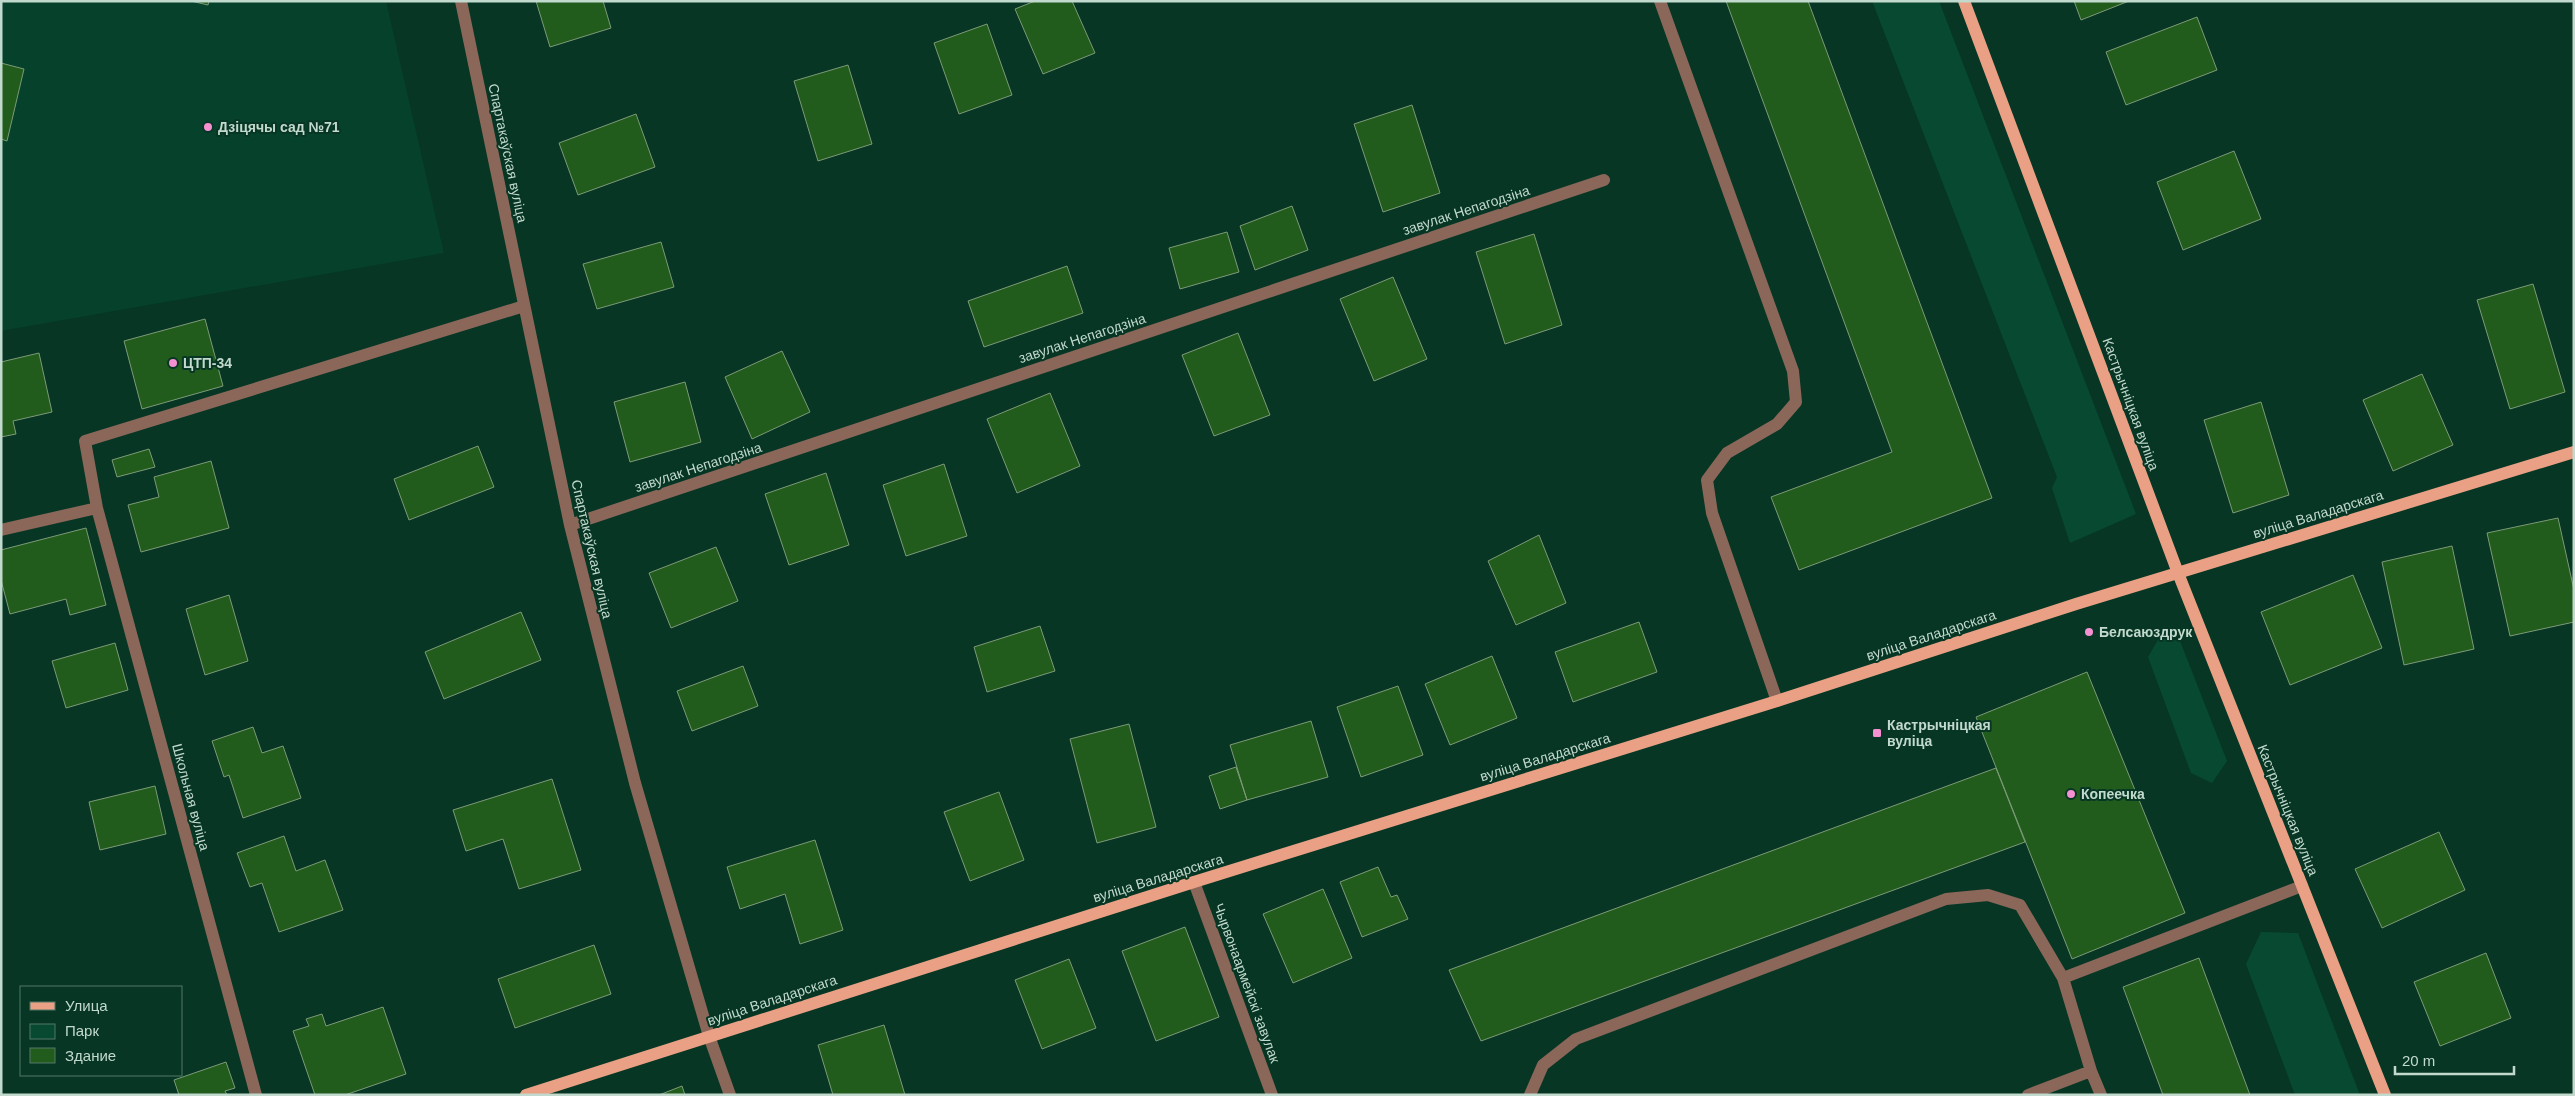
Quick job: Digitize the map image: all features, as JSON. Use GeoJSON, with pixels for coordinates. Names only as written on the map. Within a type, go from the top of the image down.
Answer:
{"type":"FeatureCollection","features":[{"type":"Feature","properties":{"kind":"main road","name":"Кастрычніцкая вуліца"},"geometry":{"type":"LineString","coordinates":[[1964,1],[2178,573],[2385,1095]]}},
{"type":"Feature","properties":{"kind":"main road","name":"вуліца Валадарскага"},"geometry":{"type":"LineString","coordinates":[[526,1095],[1194,882],[1777,701],[2178,573],[2574,452]]}},
{"type":"Feature","properties":{"kind":"street","name":"Спартакаўская вуліца"},"geometry":{"type":"LineString","coordinates":[[461,1],[570,525],[635,783],[709,1036],[730,1095]]}},
{"type":"Feature","properties":{"kind":"street"},"geometry":{"type":"LineString","coordinates":[[1660,1],[1793,371],[1796,402],[1777,424],[1727,453],[1707,480],[1712,513],[1777,701]]}},
{"type":"Feature","properties":{"kind":"street","name":"завулак Непагодзіна"},"geometry":{"type":"LineString","coordinates":[[570,525],[1604,180]]}},
{"type":"Feature","properties":{"kind":"street","name":"Школьная вуліца"},"geometry":{"type":"LineString","coordinates":[[256,1095],[97,508],[85,441],[524,306]]}},
{"type":"Feature","properties":{"kind":"street"},"geometry":{"type":"LineString","coordinates":[[1,530],[97,508]]}},
{"type":"Feature","properties":{"kind":"street","name":"Чырвонаармейскі завулак"},"geometry":{"type":"LineString","coordinates":[[1194,882],[1272,1095]]}},
{"type":"Feature","properties":{"kind":"street"},"geometry":{"type":"LineString","coordinates":[[2063,978],[2302,886]]}},
{"type":"Feature","properties":{"kind":"street"},"geometry":{"type":"LineString","coordinates":[[1530,1095],[1543,1064],[1576,1039],[1946,899],[1988,895],[2020,906],[2063,978],[2091,1071],[2101,1095]]}},
{"type":"Feature","properties":{"kind":"street"},"geometry":{"type":"LineString","coordinates":[[2028,1095],[2091,1071]]}},
{"type":"Feature","properties":{"kind":"shaded area","name":"Дзіцячы сад №71"},"geometry":{"type":"Polygon","coordinates":[[[1,1],[386,1],[444,253],[1,331],[1,1]]]}},
{"type":"Feature","properties":{"kind":"green space"},"geometry":{"type":"Polygon","coordinates":[[[1872,1],[1939,1],[2136,514],[2070,543],[2052,488],[2057,477],[1872,1]]]}},
{"type":"Feature","properties":{"kind":"green space"},"geometry":{"type":"Polygon","coordinates":[[[2159,638],[2180,641],[2227,761],[2212,783],[2191,773],[2148,657],[2159,638]]]}},
{"type":"Feature","properties":{"kind":"green space"},"geometry":{"type":"Polygon","coordinates":[[[2261,932],[2298,933],[2360,1095],[2295,1095],[2246,964],[2261,932]]]}},
{"type":"Feature","properties":{"kind":"building"},"geometry":{"type":"Polygon","coordinates":[[[191,1],[209,1],[208,5],[191,1]]]}},
{"type":"Feature","properties":{"kind":"building"},"geometry":{"type":"Polygon","coordinates":[[[536,1],[603,1],[611,28],[550,47],[536,1]]]}},
{"type":"Feature","properties":{"kind":"building"},"geometry":{"type":"Polygon","coordinates":[[[1035,1],[1072,1],[1095,53],[1043,74],[1015,9],[1035,1]]]}},
{"type":"Feature","properties":{"kind":"building"},"geometry":{"type":"Polygon","coordinates":[[[1726,1],[1808,1],[1992,498],[1799,570],[1771,497],[1892,452],[1726,1]]]}},
{"type":"Feature","properties":{"kind":"building"},"geometry":{"type":"Polygon","coordinates":[[[2074,1],[2129,1],[2081,20],[2074,1]]]}},
{"type":"Feature","properties":{"kind":"building"},"geometry":{"type":"Polygon","coordinates":[[[2197,17],[2217,70],[2126,105],[2106,52],[2197,17]]]}},
{"type":"Feature","properties":{"kind":"building"},"geometry":{"type":"Polygon","coordinates":[[[987,24],[1012,95],[959,114],[934,43],[987,24]]]}},
{"type":"Feature","properties":{"kind":"building"},"geometry":{"type":"Polygon","coordinates":[[[1,63],[24,69],[7,141],[1,139],[1,63]]]}},
{"type":"Feature","properties":{"kind":"building"},"geometry":{"type":"Polygon","coordinates":[[[848,65],[872,144],[818,161],[794,81],[848,65]]]}},
{"type":"Feature","properties":{"kind":"building"},"geometry":{"type":"Polygon","coordinates":[[[1412,105],[1440,193],[1383,212],[1354,124],[1412,105]]]}},
{"type":"Feature","properties":{"kind":"building"},"geometry":{"type":"Polygon","coordinates":[[[636,114],[655,167],[578,195],[559,143],[636,114]]]}},
{"type":"Feature","properties":{"kind":"building"},"geometry":{"type":"Polygon","coordinates":[[[2234,151],[2261,219],[2183,250],[2157,182],[2234,151]]]}},
{"type":"Feature","properties":{"kind":"building"},"geometry":{"type":"Polygon","coordinates":[[[1292,206],[1308,250],[1255,270],[1240,226],[1292,206]]]}},
{"type":"Feature","properties":{"kind":"building"},"geometry":{"type":"Polygon","coordinates":[[[1227,232],[1239,272],[1180,289],[1169,248],[1227,232]]]}},
{"type":"Feature","properties":{"kind":"building"},"geometry":{"type":"Polygon","coordinates":[[[1534,234],[1562,325],[1505,344],[1476,252],[1534,234]]]}},
{"type":"Feature","properties":{"kind":"building"},"geometry":{"type":"Polygon","coordinates":[[[661,242],[674,287],[597,309],[583,264],[661,242]]]}},
{"type":"Feature","properties":{"kind":"building"},"geometry":{"type":"Polygon","coordinates":[[[1067,266],[1083,313],[984,347],[968,301],[1067,266]]]}},
{"type":"Feature","properties":{"kind":"building"},"geometry":{"type":"Polygon","coordinates":[[[1393,277],[1427,359],[1374,381],[1340,299],[1393,277]]]}},
{"type":"Feature","properties":{"kind":"building"},"geometry":{"type":"Polygon","coordinates":[[[2533,284],[2565,392],[2510,409],[2477,300],[2533,284]]]}},
{"type":"Feature","properties":{"kind":"building","name":"ЦТП-34"},"geometry":{"type":"Polygon","coordinates":[[[205,319],[223,386],[142,409],[124,341],[205,319]]]}},
{"type":"Feature","properties":{"kind":"building"},"geometry":{"type":"Polygon","coordinates":[[[1238,333],[1270,415],[1214,436],[1182,355],[1238,333]]]}},
{"type":"Feature","properties":{"kind":"building"},"geometry":{"type":"Polygon","coordinates":[[[782,351],[810,412],[752,439],[725,377],[782,351]]]}},
{"type":"Feature","properties":{"kind":"building"},"geometry":{"type":"Polygon","coordinates":[[[39,353],[52,412],[13,421],[16,434],[1,437],[1,362],[39,353]]]}},
{"type":"Feature","properties":{"kind":"building"},"geometry":{"type":"Polygon","coordinates":[[[2422,374],[2453,445],[2393,471],[2363,400],[2422,374]]]}},
{"type":"Feature","properties":{"kind":"building"},"geometry":{"type":"Polygon","coordinates":[[[685,382],[701,442],[630,462],[614,402],[685,382]]]}},
{"type":"Feature","properties":{"kind":"building"},"geometry":{"type":"Polygon","coordinates":[[[1050,393],[1080,466],[1017,493],[987,419],[1050,393]]]}},
{"type":"Feature","properties":{"kind":"building"},"geometry":{"type":"Polygon","coordinates":[[[2261,402],[2289,495],[2233,513],[2204,420],[2261,402]]]}},
{"type":"Feature","properties":{"kind":"building"},"geometry":{"type":"Polygon","coordinates":[[[478,446],[494,487],[409,520],[394,479],[478,446]]]}},
{"type":"Feature","properties":{"kind":"building"},"geometry":{"type":"Polygon","coordinates":[[[149,449],[155,467],[117,477],[112,460],[149,449]]]}},
{"type":"Feature","properties":{"kind":"building"},"geometry":{"type":"Polygon","coordinates":[[[211,461],[229,528],[141,552],[128,505],[159,497],[154,477],[211,461]]]}},
{"type":"Feature","properties":{"kind":"building"},"geometry":{"type":"Polygon","coordinates":[[[944,464],[967,536],[906,556],[883,485],[944,464]]]}},
{"type":"Feature","properties":{"kind":"building"},"geometry":{"type":"Polygon","coordinates":[[[826,473],[849,545],[789,565],[765,494],[826,473]]]}},
{"type":"Feature","properties":{"kind":"building"},"geometry":{"type":"Polygon","coordinates":[[[2558,518],[2574,590],[2574,622],[2510,636],[2487,533],[2558,518]]]}},
{"type":"Feature","properties":{"kind":"building"},"geometry":{"type":"Polygon","coordinates":[[[86,528],[106,605],[70,615],[66,599],[10,614],[1,580],[1,550],[86,528]]]}},
{"type":"Feature","properties":{"kind":"building"},"geometry":{"type":"Polygon","coordinates":[[[1539,535],[1566,603],[1516,625],[1488,561],[1539,535]]]}},
{"type":"Feature","properties":{"kind":"building"},"geometry":{"type":"Polygon","coordinates":[[[2452,546],[2474,649],[2404,665],[2382,562],[2452,546]]]}},
{"type":"Feature","properties":{"kind":"building"},"geometry":{"type":"Polygon","coordinates":[[[716,547],[738,601],[671,628],[649,573],[716,547]]]}},
{"type":"Feature","properties":{"kind":"building"},"geometry":{"type":"Polygon","coordinates":[[[2353,575],[2382,648],[2290,685],[2261,612],[2353,575]]]}},
{"type":"Feature","properties":{"kind":"building"},"geometry":{"type":"Polygon","coordinates":[[[229,595],[248,661],[205,675],[186,609],[229,595]]]}},
{"type":"Feature","properties":{"kind":"building"},"geometry":{"type":"Polygon","coordinates":[[[521,612],[541,660],[444,699],[425,652],[521,612]]]}},
{"type":"Feature","properties":{"kind":"building"},"geometry":{"type":"Polygon","coordinates":[[[1639,622],[1657,672],[1573,702],[1555,652],[1639,622]]]}},
{"type":"Feature","properties":{"kind":"building"},"geometry":{"type":"Polygon","coordinates":[[[1040,626],[1055,671],[987,692],[974,647],[1040,626]]]}},
{"type":"Feature","properties":{"kind":"building"},"geometry":{"type":"Polygon","coordinates":[[[115,643],[128,690],[66,708],[52,661],[115,643]]]}},
{"type":"Feature","properties":{"kind":"building"},"geometry":{"type":"Polygon","coordinates":[[[1492,656],[1517,718],[1450,745],[1425,684],[1492,656]]]}},
{"type":"Feature","properties":{"kind":"building"},"geometry":{"type":"Polygon","coordinates":[[[743,666],[758,706],[692,731],[677,691],[743,666]]]}},
{"type":"Feature","properties":{"kind":"building","name":"Копеечка"},"geometry":{"type":"Polygon","coordinates":[[[2087,672],[2185,913],[2072,959],[1976,717],[2087,672]]]}},
{"type":"Feature","properties":{"kind":"building"},"geometry":{"type":"Polygon","coordinates":[[[1398,686],[1423,755],[1361,777],[1337,707],[1398,686]]]}},
{"type":"Feature","properties":{"kind":"building"},"geometry":{"type":"Polygon","coordinates":[[[1311,721],[1328,777],[1247,800],[1230,745],[1311,721]]]}},
{"type":"Feature","properties":{"kind":"building"},"geometry":{"type":"Polygon","coordinates":[[[1129,724],[1156,827],[1097,843],[1070,739],[1129,724]]]}},
{"type":"Feature","properties":{"kind":"building"},"geometry":{"type":"Polygon","coordinates":[[[253,727],[262,753],[283,746],[301,798],[243,818],[229,775],[224,777],[212,741],[253,727]]]}},
{"type":"Feature","properties":{"kind":"building"},"geometry":{"type":"Polygon","coordinates":[[[1236,767],[1247,800],[1220,809],[1209,776],[1236,767]]]}},
{"type":"Feature","properties":{"kind":"building"},"geometry":{"type":"Polygon","coordinates":[[[1996,768],[2025,842],[1481,1041],[1449,970],[1996,768]]]}},
{"type":"Feature","properties":{"kind":"building"},"geometry":{"type":"Polygon","coordinates":[[[552,779],[581,870],[519,889],[503,839],[466,851],[453,810],[552,779]]]}},
{"type":"Feature","properties":{"kind":"building"},"geometry":{"type":"Polygon","coordinates":[[[155,786],[166,834],[100,850],[89,802],[155,786]]]}},
{"type":"Feature","properties":{"kind":"building"},"geometry":{"type":"Polygon","coordinates":[[[999,792],[1024,860],[970,881],[944,812],[999,792]]]}},
{"type":"Feature","properties":{"kind":"building"},"geometry":{"type":"Polygon","coordinates":[[[2439,832],[2465,890],[2382,928],[2355,869],[2439,832]]]}},
{"type":"Feature","properties":{"kind":"building"},"geometry":{"type":"Polygon","coordinates":[[[284,836],[296,871],[325,860],[343,910],[279,932],[262,883],[250,887],[237,853],[284,836]]]}},
{"type":"Feature","properties":{"kind":"building"},"geometry":{"type":"Polygon","coordinates":[[[815,840],[843,930],[800,944],[785,894],[740,909],[727,867],[815,840]]]}},
{"type":"Feature","properties":{"kind":"building"},"geometry":{"type":"Polygon","coordinates":[[[1378,867],[1391,897],[1397,895],[1408,919],[1362,937],[1340,882],[1378,867]]]}},
{"type":"Feature","properties":{"kind":"building"},"geometry":{"type":"Polygon","coordinates":[[[1323,889],[1352,958],[1293,983],[1263,914],[1323,889]]]}},
{"type":"Feature","properties":{"kind":"building"},"geometry":{"type":"Polygon","coordinates":[[[1185,927],[1219,1017],[1156,1041],[1122,951],[1185,927]]]}},
{"type":"Feature","properties":{"kind":"building"},"geometry":{"type":"Polygon","coordinates":[[[594,945],[611,994],[515,1028],[498,979],[594,945]]]}},
{"type":"Feature","properties":{"kind":"building"},"geometry":{"type":"Polygon","coordinates":[[[2486,953],[2511,1018],[2440,1046],[2414,982],[2486,953]]]}},
{"type":"Feature","properties":{"kind":"building"},"geometry":{"type":"Polygon","coordinates":[[[2199,958],[2250,1095],[2163,1095],[2123,987],[2199,958]]]}},
{"type":"Feature","properties":{"kind":"building"},"geometry":{"type":"Polygon","coordinates":[[[1069,959],[1096,1028],[1042,1049],[1015,980],[1069,959]]]}},
{"type":"Feature","properties":{"kind":"building"},"geometry":{"type":"Polygon","coordinates":[[[383,1007],[406,1074],[345,1095],[315,1095],[293,1031],[309,1026],[306,1019],[322,1014],[326,1026],[383,1007]]]}},
{"type":"Feature","properties":{"kind":"building"},"geometry":{"type":"Polygon","coordinates":[[[884,1025],[905,1095],[833,1095],[818,1045],[884,1025]]]}},
{"type":"Feature","properties":{"kind":"building"},"geometry":{"type":"Polygon","coordinates":[[[226,1062],[235,1088],[225,1091],[227,1095],[179,1095],[174,1080],[226,1062]]]}},
{"type":"Feature","properties":{"kind":"building"},"geometry":{"type":"Polygon","coordinates":[[[682,1086],[685,1095],[659,1095],[682,1086]]]}},
{"type":"Feature","properties":{"kind":"place","name":"Дзіцячы сад №71"},"geometry":{"type":"Point","coordinates":[208,127]}},
{"type":"Feature","properties":{"kind":"place","name":"ЦТП-34"},"geometry":{"type":"Point","coordinates":[173,363]}},
{"type":"Feature","properties":{"kind":"place","name":"Белсаюздрук"},"geometry":{"type":"Point","coordinates":[2089,632]}},
{"type":"Feature","properties":{"kind":"place","name":"Кастрычніцкая вуліца"},"geometry":{"type":"Point","coordinates":[1877,733]}},
{"type":"Feature","properties":{"kind":"place","name":"Копеечка"},"geometry":{"type":"Point","coordinates":[2071,794]}}]}
